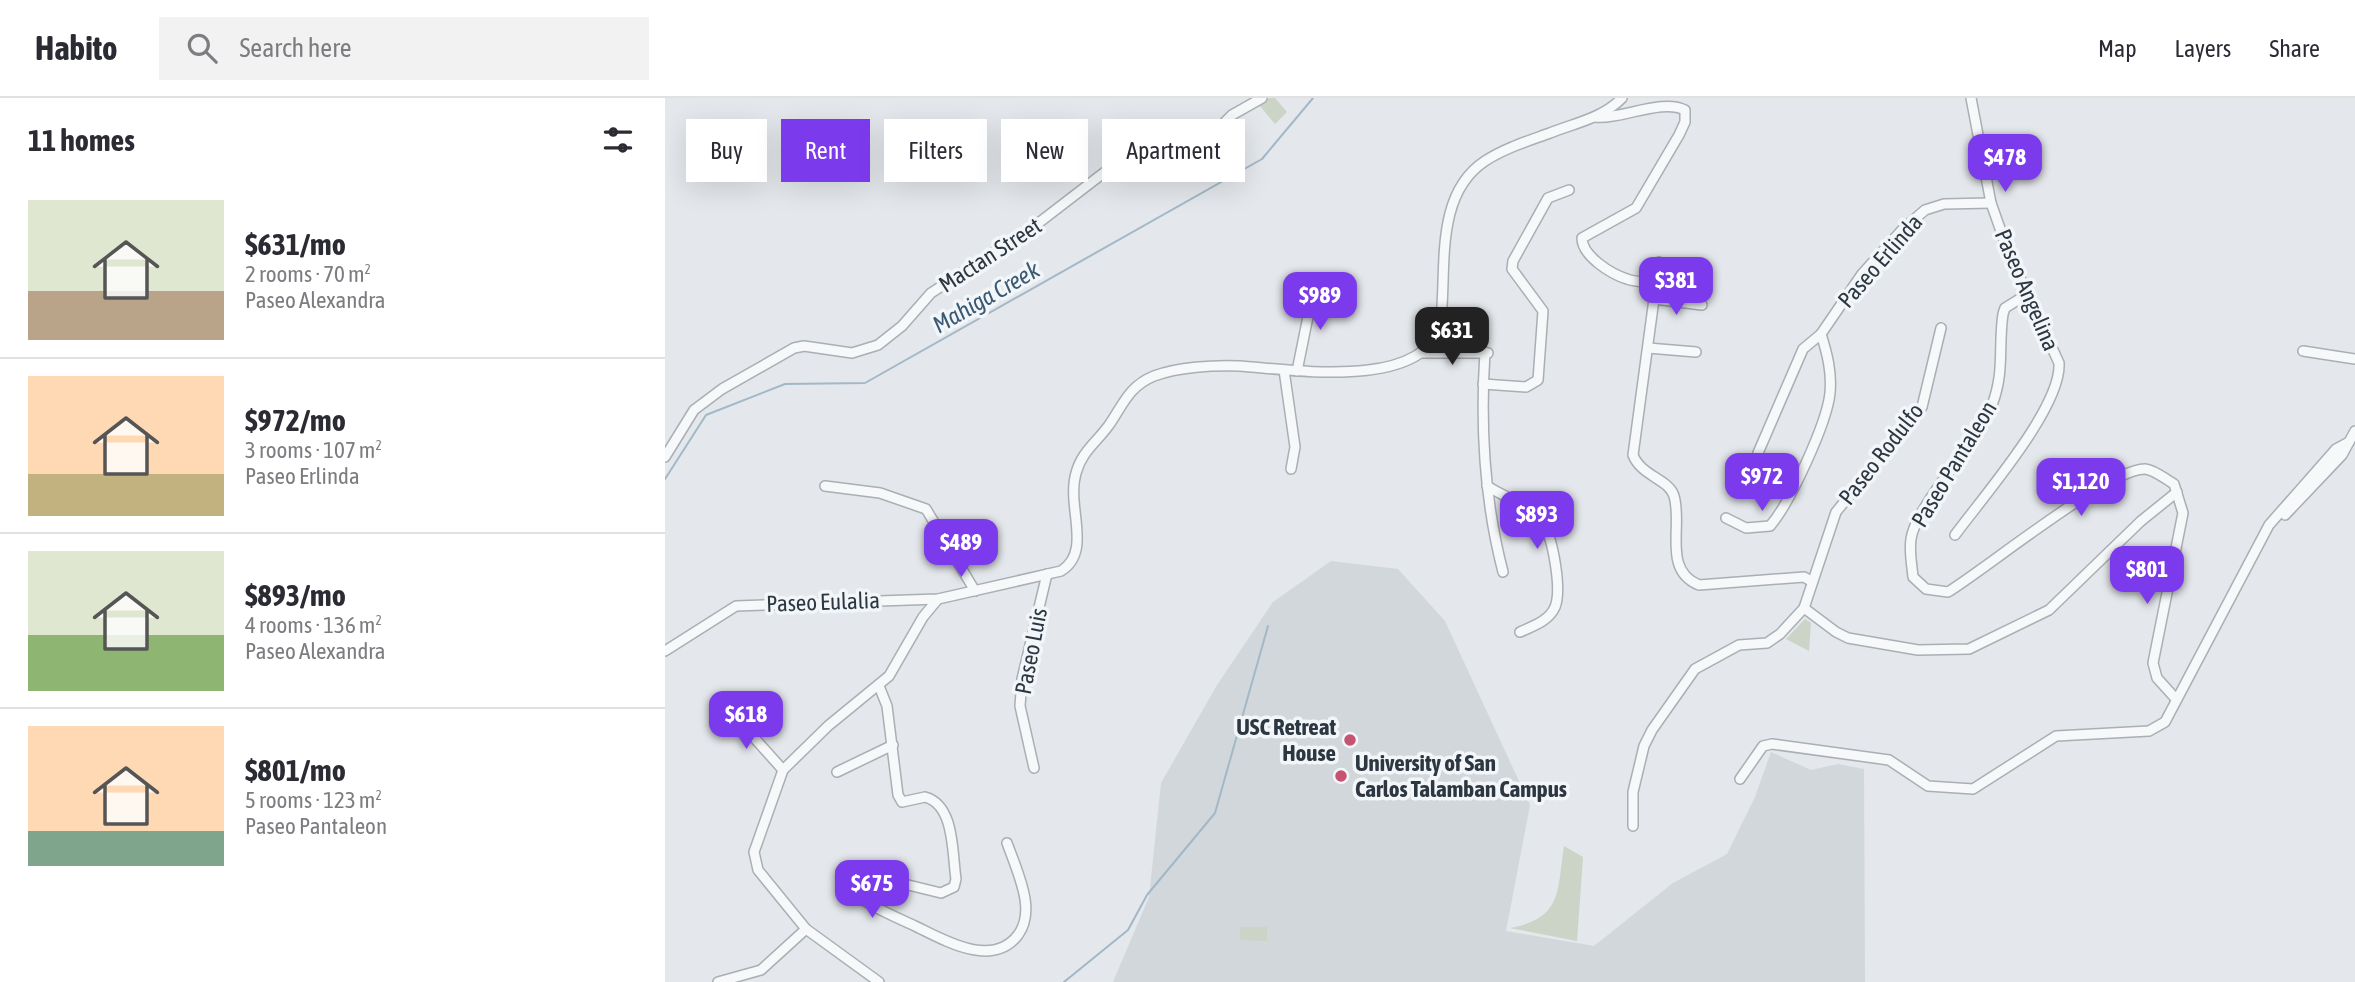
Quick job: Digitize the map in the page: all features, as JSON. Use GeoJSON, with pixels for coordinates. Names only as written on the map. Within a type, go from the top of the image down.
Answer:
{"type":"FeatureCollection","features":[{"type":"Feature","properties":{"kind":"street","name":"Mactan Street"},"geometry":{"type":"LineString","coordinates":[[665,457],[685,421],[722,388],[794,348],[804,346],[852,353],[878,345],[902,326],[931,293],[1032,228],[1123,158],[1207,140],[1232,115],[1262,98]]}},
{"type":"Feature","properties":{"kind":"street"},"geometry":{"type":"LineString","coordinates":[[1420,353],[1433,342],[1440,327],[1448,223],[1463,184],[1483,163],[1501,152],[1594,117],[1622,98]]}},
{"type":"Feature","properties":{"kind":"street","name":"Paseo Angelina"},"geometry":{"type":"LineString","coordinates":[[1955,535],[2042,415],[2059,384],[2059,363],[2009,254],[1991,203],[1971,98]]}},
{"type":"Feature","properties":{"kind":"street"},"geometry":{"type":"LineString","coordinates":[[1594,117],[1607,118],[1642,108],[1663,106],[1675,106],[1685,110],[1685,122],[1679,135],[1636,208],[1582,239],[1586,252],[1610,270],[1626,279],[1655,283]]}},
{"type":"Feature","properties":{"kind":"street"},"geometry":{"type":"LineString","coordinates":[[1483,384],[1526,387],[1538,380],[1543,311],[1512,270],[1513,261],[1548,198],[1569,190]]}},
{"type":"Feature","properties":{"kind":"street","name":"Paseo Erlinda"},"geometry":{"type":"LineString","coordinates":[[1758,453],[1790,373],[1803,349],[1821,334],[1862,274],[1925,210],[1944,204],[1991,203]]}},
{"type":"Feature","properties":{"kind":"street"},"geometry":{"type":"LineString","coordinates":[[1659,262],[1633,455],[1637,465],[1670,488],[1675,498],[1675,540],[1681,572],[1688,581],[1699,585],[1804,577],[1811,582]]}},
{"type":"Feature","properties":{"kind":"street"},"geometry":{"type":"LineString","coordinates":[[1297,371],[1314,287]]}},
{"type":"Feature","properties":{"kind":"street","name":"Paseo Pantaleon"},"geometry":{"type":"LineString","coordinates":[[2029,293],[2005,308],[2001,378],[1991,407],[1969,447],[1916,522],[1911,537],[1913,577],[1926,589],[1948,592],[2096,489],[2133,472],[2146,469],[2156,472],[2174,484],[2177,492]]}},
{"type":"Feature","properties":{"kind":"street"},"geometry":{"type":"LineString","coordinates":[[1654,299],[1702,305]]}},
{"type":"Feature","properties":{"kind":"street","name":"Paseo Rodulfo"},"geometry":{"type":"LineString","coordinates":[[1633,826],[1633,792],[1644,747],[1695,668],[1738,645],[1767,643],[1780,634],[1804,608],[1813,588],[1811,582],[1836,512],[1922,407],[1941,328]]}},
{"type":"Feature","properties":{"kind":"street"},"geometry":{"type":"LineString","coordinates":[[1726,517],[1746,528],[1770,526],[1790,494],[1818,432],[1830,394],[1830,372],[1821,334]]}},
{"type":"Feature","properties":{"kind":"street"},"geometry":{"type":"LineString","coordinates":[[1648,348],[1696,352]]}},
{"type":"Feature","properties":{"kind":"street"},"geometry":{"type":"LineString","coordinates":[[2303,351],[2355,359]]}},
{"type":"Feature","properties":{"kind":"street"},"geometry":{"type":"LineString","coordinates":[[1291,469],[1294,447],[1284,370],[1374,370],[1420,353],[1487,352],[1481,424],[1490,520],[1503,572]]}},
{"type":"Feature","properties":{"kind":"street","name":"Paseo Eulalia"},"geometry":{"type":"LineString","coordinates":[[665,651],[736,606],[938,599],[1047,574],[1071,565],[1078,552],[1072,498],[1076,472],[1085,451],[1107,427],[1126,396],[1145,381],[1168,372],[1225,366],[1284,370]]}},
{"type":"Feature","properties":{"kind":"street"},"geometry":{"type":"LineString","coordinates":[[1740,779],[1763,746],[1772,744],[1889,760],[1928,786],[1973,789],[2056,736],[2149,731],[2165,722],[2264,535],[2349,442],[2355,431]]}},
{"type":"Feature","properties":{"kind":"street"},"geometry":{"type":"LineString","coordinates":[[825,486],[880,493],[926,509],[975,591]]}},
{"type":"Feature","properties":{"kind":"street"},"geometry":{"type":"LineString","coordinates":[[1487,486],[1541,519],[1550,535],[1556,573],[1556,607],[1542,623],[1520,632]]}},
{"type":"Feature","properties":{"kind":"street"},"geometry":{"type":"LineString","coordinates":[[1804,608],[1848,638],[1918,650],[1969,649],[2049,610],[2141,520],[2177,492],[2183,513],[2153,663],[2157,678],[2176,699]]}},
{"type":"Feature","properties":{"kind":"street","name":"Paseo Luis"},"geometry":{"type":"LineString","coordinates":[[1034,768],[1020,706],[1022,680],[1047,574]]}},
{"type":"Feature","properties":{"kind":"street"},"geometry":{"type":"LineString","coordinates":[[879,982],[806,929],[758,870],[753,859],[783,770],[828,726],[879,686],[897,666],[923,617],[938,599]]}},
{"type":"Feature","properties":{"kind":"street"},"geometry":{"type":"LineString","coordinates":[[918,600],[923,617]]}},
{"type":"Feature","properties":{"kind":"street"},"geometry":{"type":"LineString","coordinates":[[879,686],[885,699],[898,795],[902,802],[914,797],[934,800],[946,815],[956,880],[948,892],[933,893],[846,870],[839,878],[845,888],[949,942],[977,951],[1003,948],[1014,941],[1025,919],[1023,887],[1007,843]]}},
{"type":"Feature","properties":{"kind":"street"},"geometry":{"type":"LineString","coordinates":[[732,713],[783,770]]}},
{"type":"Feature","properties":{"kind":"street"},"geometry":{"type":"LineString","coordinates":[[837,772],[893,745]]}},
{"type":"Feature","properties":{"kind":"street"},"geometry":{"type":"LineString","coordinates":[[718,982],[761,970],[806,929]]}},
{"type":"Feature","properties":{"kind":"shaded area","name":"University of San Carlos Talamban Campus"},"geometry":{"type":"Polygon","coordinates":[[[1331,561],[1398,569],[1445,621],[1530,805],[1506,931],[1594,946],[1673,883],[1727,854],[1755,797],[1771,752],[1811,770],[1838,764],[1864,769],[1865,982],[1113,982],[1149,897],[1161,783],[1217,685],[1273,602],[1331,561]]]}},
{"type":"Feature","properties":{"kind":"green space"},"geometry":{"type":"Polygon","coordinates":[[[1269,98],[1275,98],[1287,112],[1275,124],[1260,106],[1269,98]]]}},
{"type":"Feature","properties":{"kind":"green space"},"geometry":{"type":"Polygon","coordinates":[[[1805,619],[1811,623],[1809,651],[1786,639],[1805,619]]]}},
{"type":"Feature","properties":{"kind":"green space"},"geometry":{"type":"Polygon","coordinates":[[[1564,846],[1583,857],[1577,941],[1510,928],[1540,917],[1549,910],[1558,889],[1564,846]]]}},
{"type":"Feature","properties":{"kind":"green space"},"geometry":{"type":"Polygon","coordinates":[[[1240,927],[1267,927],[1267,941],[1240,940],[1240,927]]]}},
{"type":"Feature","properties":{"kind":"waterway","name":"Mahiga Creek"},"geometry":{"type":"LineString","coordinates":[[665,479],[706,415],[785,384],[865,383],[1262,159],[1313,98]]}},
{"type":"Feature","properties":{"kind":"waterway"},"geometry":{"type":"LineString","coordinates":[[1064,982],[1128,930],[1147,895],[1215,813],[1268,626]]}},
{"type":"Feature","properties":{"kind":"place","name":"USC Retreat House"},"geometry":{"type":"Point","coordinates":[1350,740]}},
{"type":"Feature","properties":{"kind":"place","name":"University of San Carlos Talamban Campus"},"geometry":{"type":"Point","coordinates":[1341,776]}}]}
